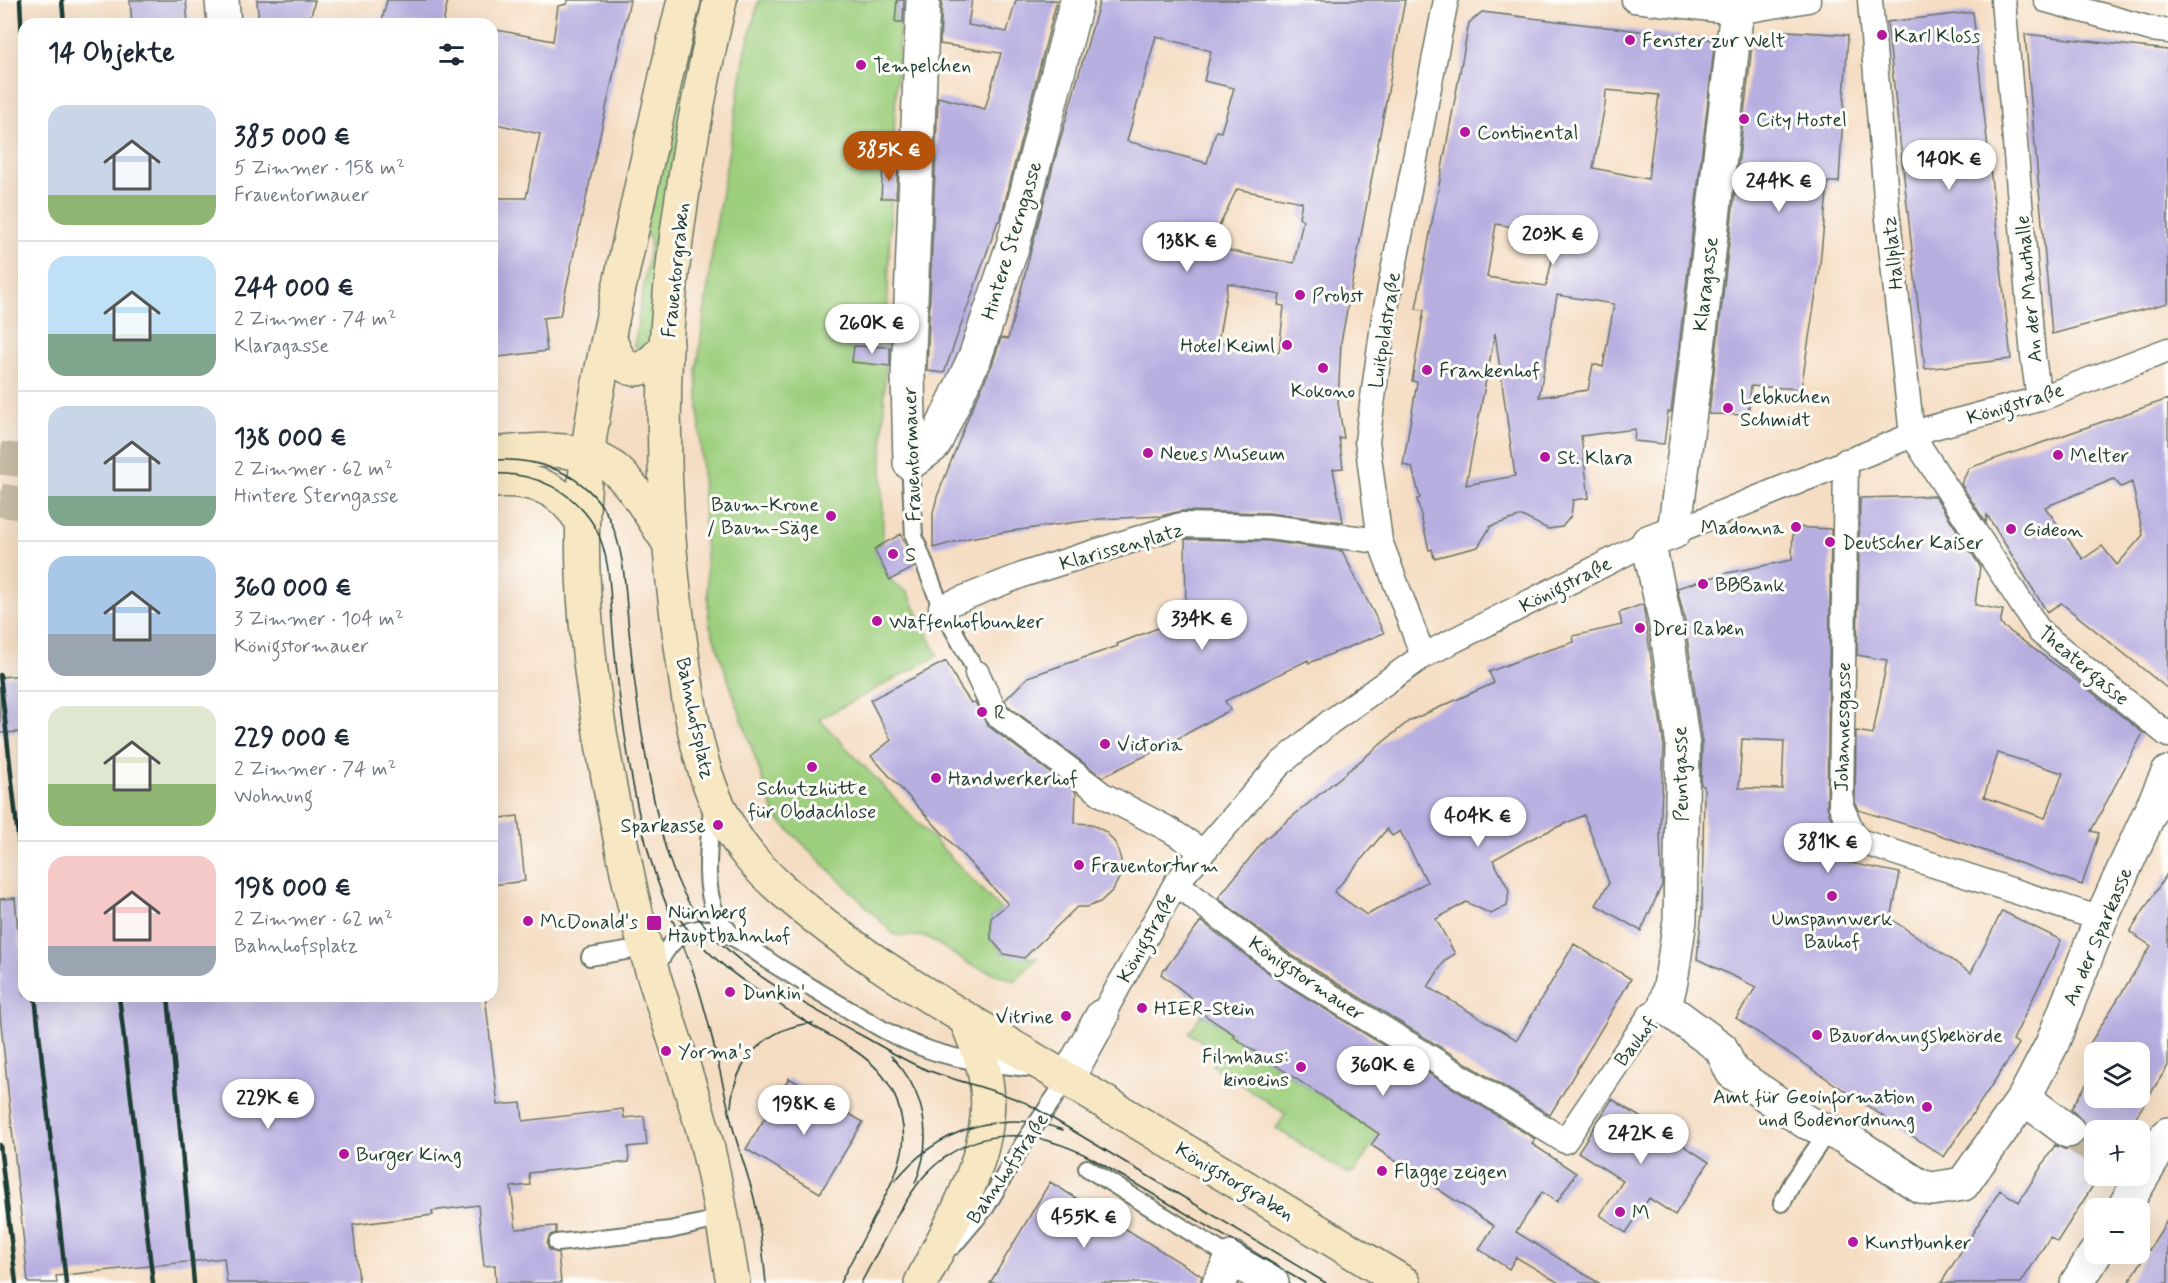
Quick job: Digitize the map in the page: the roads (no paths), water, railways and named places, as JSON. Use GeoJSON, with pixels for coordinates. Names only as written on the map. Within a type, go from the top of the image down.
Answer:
{"type":"FeatureCollection","features":[{"type":"Feature","properties":{"kind":"main road"},"geometry":{"type":"LineString","coordinates":[[684,0],[595,401],[587,456],[582,522],[585,600],[592,683],[620,837],[648,961],[705,1140],[723,1218],[733,1283]]}},
{"type":"Feature","properties":{"kind":"main road","name":"Frauentorgraben"},"geometry":{"type":"LineString","coordinates":[[669,543],[665,471],[666,344],[678,221],[720,0]]}},
{"type":"Feature","properties":{"kind":"main road"},"geometry":{"type":"LineString","coordinates":[[609,334],[618,360],[625,367],[642,368],[651,364],[666,344]]}},
{"type":"Feature","properties":{"kind":"main road","name":"Bahnhofsplatz"},"geometry":{"type":"LineString","coordinates":[[498,453],[551,449],[587,456],[609,466],[622,476],[669,543],[678,629],[693,728],[713,795],[726,822],[747,853],[788,894],[865,955],[1061,1075]]}},
{"type":"Feature","properties":{"kind":"main road"},"geometry":{"type":"LineString","coordinates":[[498,481],[521,481],[547,487],[567,501],[582,522]]}},
{"type":"Feature","properties":{"kind":"main road","name":"Bahnhofstraße"},"geometry":{"type":"LineString","coordinates":[[921,1283],[973,1178],[985,1138],[988,1106],[983,1063],[965,1018]]}},
{"type":"Feature","properties":{"kind":"main road","name":"Königstorgraben"},"geometry":{"type":"LineString","coordinates":[[1061,1075],[1404,1283]]}},
{"type":"Feature","properties":{"kind":"street"},"geometry":{"type":"LineString","coordinates":[[222,0],[224,18]]}},
{"type":"Feature","properties":{"kind":"street","name":"Frauentormauer"},"geometry":{"type":"LineString","coordinates":[[910,463],[908,376],[923,0]]}},
{"type":"Feature","properties":{"kind":"street","name":"Hintere Sterngasse"},"geometry":{"type":"LineString","coordinates":[[910,463],[934,446],[975,357],[1013,244],[1077,0]]}},
{"type":"Feature","properties":{"kind":"street","name":"Luitpoldstraße"},"geometry":{"type":"LineString","coordinates":[[1423,656],[1380,541],[1367,441],[1384,318],[1446,0]]}},
{"type":"Feature","properties":{"kind":"street"},"geometry":{"type":"LineString","coordinates":[[1634,0],[1738,6],[1808,0]]}},
{"type":"Feature","properties":{"kind":"street","name":"Hallplatz"},"geometry":{"type":"LineString","coordinates":[[1870,0],[1887,210],[1912,435]]}},
{"type":"Feature","properties":{"kind":"street","name":"An der Mauthalle"},"geometry":{"type":"LineString","coordinates":[[2003,0],[2033,356],[2039,399]]}},
{"type":"Feature","properties":{"kind":"street"},"geometry":{"type":"LineString","coordinates":[[2046,0],[2151,29],[2168,31]]}},
{"type":"Feature","properties":{"kind":"street","name":"Klaragasse"},"geometry":{"type":"LineString","coordinates":[[1661,537],[1696,362],[1738,6]]}},
{"type":"Feature","properties":{"kind":"street","name":"Königstraße"},"geometry":{"type":"LineString","coordinates":[[1102,1016],[1176,883],[1202,851],[1279,765],[1330,722],[1423,656],[1661,537],[1846,461],[1912,435],[2039,399],[2168,350]]}},
{"type":"Feature","properties":{"kind":"street","name":"Theatergasse"},"geometry":{"type":"LineString","coordinates":[[1912,435],[2040,632],[2168,735]]}},
{"type":"Feature","properties":{"kind":"street","name":"Johannesgasse"},"geometry":{"type":"LineString","coordinates":[[1846,461],[1841,806],[1856,840],[2101,919]]}},
{"type":"Feature","properties":{"kind":"street","name":"Klarissenplatz"},"geometry":{"type":"LineString","coordinates":[[940,607],[1025,574],[1181,525],[1268,527],[1380,541]]}},
{"type":"Feature","properties":{"kind":"street","name":"Peuntgasse"},"geometry":{"type":"LineString","coordinates":[[1661,537],[1665,619],[1683,746],[1680,920],[1665,1007]]}},
{"type":"Feature","properties":{"kind":"street","name":"Frauentormauer"},"geometry":{"type":"LineString","coordinates":[[976,673],[996,714],[1103,795],[1170,830],[1202,851]]}},
{"type":"Feature","properties":{"kind":"street","name":"An der Sparkasse"},"geometry":{"type":"LineString","coordinates":[[1932,1189],[1963,1184],[2024,1098],[2052,1044],[2101,919],[2168,773]]}},
{"type":"Feature","properties":{"kind":"street","name":"Königstormauer"},"geometry":{"type":"LineString","coordinates":[[1176,883],[1285,968],[1565,1141]]}},
{"type":"Feature","properties":{"kind":"street","name":"Bauhof"},"geometry":{"type":"LineString","coordinates":[[1565,1141],[1651,1014],[1665,1007],[1721,1048],[1732,1072],[1806,1122],[1844,1137],[1920,1186],[1932,1189]]}},
{"type":"Feature","properties":{"kind":"street"},"geometry":{"type":"LineString","coordinates":[[1061,1075],[1102,1016]]}},
{"type":"Feature","properties":{"kind":"street"},"geometry":{"type":"LineString","coordinates":[[2024,1098],[2068,1131]]}},
{"type":"Feature","properties":{"kind":"street"},"geometry":{"type":"LineString","coordinates":[[2150,1160],[2168,1134]]}},
{"type":"Feature","properties":{"kind":"street"},"geometry":{"type":"LineString","coordinates":[[2077,1283],[2089,1264]]}},
{"type":"Feature","properties":{"kind":"street"},"geometry":{"type":"LineString","coordinates":[[1225,1271],[1272,1283]]}},
{"type":"Feature","properties":{"kind":"lane","name":"Frauentormauer"},"geometry":{"type":"LineString","coordinates":[[910,463],[914,536],[940,607],[976,673]]}},
{"type":"Feature","properties":{"kind":"lane"},"geometry":{"type":"LineString","coordinates":[[713,795],[708,863],[711,900],[717,916],[734,937]]}},
{"type":"Feature","properties":{"kind":"lane"},"geometry":{"type":"LineString","coordinates":[[590,957],[648,961],[666,949],[679,935],[688,931],[708,929],[734,937],[870,1022],[920,1047],[983,1063],[1061,1075]]}},
{"type":"Feature","properties":{"kind":"lane","name":"Bahnhofstraße"},"geometry":{"type":"LineString","coordinates":[[921,1283],[986,1207],[1061,1075]]}},
{"type":"Feature","properties":{"kind":"lane"},"geometry":{"type":"LineString","coordinates":[[1782,1203],[1793,1182],[1828,1131]]}},
{"type":"Feature","properties":{"kind":"lane"},"geometry":{"type":"LineString","coordinates":[[1087,1168],[1225,1271]]}},
{"type":"Feature","properties":{"kind":"lane"},"geometry":{"type":"LineString","coordinates":[[557,1243],[670,1230],[723,1218]]}},
{"type":"Feature","properties":{"kind":"tunnel"},"geometry":{"type":"LineString","coordinates":[[0,458],[18,460]]}},
{"type":"Feature","properties":{"kind":"tunnel"},"geometry":{"type":"LineString","coordinates":[[0,500],[18,503]]}},
{"type":"Feature","properties":{"kind":"tunnel"},"geometry":{"type":"LineString","coordinates":[[2068,1131],[2084,1141]]}},
{"type":"Feature","properties":{"kind":"tram line"},"geometry":{"type":"LineString","coordinates":[[498,460],[526,461],[559,471],[587,489],[608,516],[622,558],[638,708],[662,837],[673,870],[688,902],[714,936],[731,953],[771,983],[900,1057],[940,1075],[1030,1105],[1326,1283]]}},
{"type":"Feature","properties":{"kind":"tram line"},"geometry":{"type":"LineString","coordinates":[[498,474],[523,476],[537,480],[564,493],[586,514],[595,527],[604,549],[620,701],[638,810],[655,874],[693,971],[705,1009],[732,1124],[752,1189],[762,1240],[766,1283]]}},
{"type":"Feature","properties":{"kind":"tram line"},"geometry":{"type":"LineString","coordinates":[[676,914],[701,945],[730,971],[866,1059],[878,1070],[896,1098],[903,1131],[903,1146],[899,1163],[895,1176],[840,1283]]}},
{"type":"Feature","properties":{"kind":"tram line"},"geometry":{"type":"LineString","coordinates":[[731,1107],[733,1090],[739,1075],[746,1061],[756,1049],[781,1031],[813,1023]]}},
{"type":"Feature","properties":{"kind":"tram line"},"geometry":{"type":"LineString","coordinates":[[891,1056],[911,1084],[923,1115],[924,1149],[915,1183]]}},
{"type":"Feature","properties":{"kind":"tram line"},"geometry":{"type":"LineString","coordinates":[[895,1181],[911,1163],[930,1148],[950,1136],[971,1128],[1016,1121],[1040,1123],[1063,1130]]}},
{"type":"Feature","properties":{"kind":"tram line"},"geometry":{"type":"LineString","coordinates":[[899,1212],[925,1175],[944,1158],[964,1146],[984,1139],[1006,1136],[1027,1137],[1049,1141],[1093,1159],[1305,1283]]}},
{"type":"Feature","properties":{"kind":"tram line"},"geometry":{"type":"LineString","coordinates":[[861,1283],[902,1206]]}},
{"type":"Feature","properties":{"kind":"railway"},"geometry":{"type":"LineString","coordinates":[[20,0],[21,18]]}},
{"type":"Feature","properties":{"kind":"railway"},"geometry":{"type":"LineString","coordinates":[[62,0],[64,18]]}},
{"type":"Feature","properties":{"kind":"railway"},"geometry":{"type":"LineString","coordinates":[[0,675],[18,836]]}},
{"type":"Feature","properties":{"kind":"railway"},"geometry":{"type":"LineString","coordinates":[[36,1002],[66,1283]]}},
{"type":"Feature","properties":{"kind":"railway"},"geometry":{"type":"LineString","coordinates":[[120,1002],[153,1283]]}},
{"type":"Feature","properties":{"kind":"railway"},"geometry":{"type":"LineString","coordinates":[[169,1002],[194,1283]]}},
{"type":"Feature","properties":{"kind":"railway"},"geometry":{"type":"LineString","coordinates":[[0,1145],[16,1283]]}},
{"type":"Feature","properties":{"kind":"place","name":"Karl Kloss"},"geometry":{"type":"Point","coordinates":[1882,35]}},
{"type":"Feature","properties":{"kind":"place","name":"Fenster zur Welt"},"geometry":{"type":"Point","coordinates":[1630,40]}},
{"type":"Feature","properties":{"kind":"place","name":"Tempelchen"},"geometry":{"type":"Point","coordinates":[861,65]}},
{"type":"Feature","properties":{"kind":"place","name":"City Hostel"},"geometry":{"type":"Point","coordinates":[1744,119]}},
{"type":"Feature","properties":{"kind":"place","name":"Continental"},"geometry":{"type":"Point","coordinates":[1465,132]}},
{"type":"Feature","properties":{"kind":"place","name":"Probst"},"geometry":{"type":"Point","coordinates":[1300,295]}},
{"type":"Feature","properties":{"kind":"place","name":"Hotel Keiml"},"geometry":{"type":"Point","coordinates":[1287,345]}},
{"type":"Feature","properties":{"kind":"place","name":"Kokono"},"geometry":{"type":"Point","coordinates":[1323,368]}},
{"type":"Feature","properties":{"kind":"place","name":"Frankenhof"},"geometry":{"type":"Point","coordinates":[1427,370]}},
{"type":"Feature","properties":{"kind":"place","name":"Lebkuchen Schmidt"},"geometry":{"type":"Point","coordinates":[1728,408]}},
{"type":"Feature","properties":{"kind":"place","name":"Neues Museum"},"geometry":{"type":"Point","coordinates":[1148,453]}},
{"type":"Feature","properties":{"kind":"place","name":"Melter"},"geometry":{"type":"Point","coordinates":[2058,455]}},
{"type":"Feature","properties":{"kind":"place","name":"St. Klara"},"geometry":{"type":"Point","coordinates":[1545,457]}},
{"type":"Feature","properties":{"kind":"place","name":"Baum-Krone / Baum-Säge"},"geometry":{"type":"Point","coordinates":[831,516]}},
{"type":"Feature","properties":{"kind":"place","name":"Madonna"},"geometry":{"type":"Point","coordinates":[1796,527]}},
{"type":"Feature","properties":{"kind":"place","name":"Gideon"},"geometry":{"type":"Point","coordinates":[2011,529]}},
{"type":"Feature","properties":{"kind":"place","name":"Deutscher Kaiser"},"geometry":{"type":"Point","coordinates":[1830,542]}},
{"type":"Feature","properties":{"kind":"place","name":"S"},"geometry":{"type":"Point","coordinates":[893,554]}},
{"type":"Feature","properties":{"kind":"place","name":"BBBank"},"geometry":{"type":"Point","coordinates":[1703,584]}},
{"type":"Feature","properties":{"kind":"place","name":"Waffenhofbunker"},"geometry":{"type":"Point","coordinates":[877,621]}},
{"type":"Feature","properties":{"kind":"place","name":"Drei Raben"},"geometry":{"type":"Point","coordinates":[1640,628]}},
{"type":"Feature","properties":{"kind":"place","name":"R"},"geometry":{"type":"Point","coordinates":[982,712]}},
{"type":"Feature","properties":{"kind":"place","name":"Victoria"},"geometry":{"type":"Point","coordinates":[1105,744]}},
{"type":"Feature","properties":{"kind":"place","name":"Schutzhütte für Obdachlose"},"geometry":{"type":"Point","coordinates":[812,767]}},
{"type":"Feature","properties":{"kind":"place","name":"Handwerkerhof"},"geometry":{"type":"Point","coordinates":[936,778]}},
{"type":"Feature","properties":{"kind":"place","name":"Sparkasse"},"geometry":{"type":"Point","coordinates":[718,825]}},
{"type":"Feature","properties":{"kind":"place","name":"Frauentorturm"},"geometry":{"type":"Point","coordinates":[1079,865]}},
{"type":"Feature","properties":{"kind":"place","name":"Umspannwerk Bauhof"},"geometry":{"type":"Point","coordinates":[1832,896]}},
{"type":"Feature","properties":{"kind":"place","name":"McDonald's"},"geometry":{"type":"Point","coordinates":[528,921]}},
{"type":"Feature","properties":{"kind":"place","name":"Nürnberg Hauptbahnhof"},"geometry":{"type":"Point","coordinates":[654,923]}},
{"type":"Feature","properties":{"kind":"place","name":"Dunkin'"},"geometry":{"type":"Point","coordinates":[730,992]}},
{"type":"Feature","properties":{"kind":"place","name":"HIER-Stein"},"geometry":{"type":"Point","coordinates":[1142,1008]}},
{"type":"Feature","properties":{"kind":"place","name":"Vitrine"},"geometry":{"type":"Point","coordinates":[1066,1016]}},
{"type":"Feature","properties":{"kind":"place","name":"Bauordnungsbehörde"},"geometry":{"type":"Point","coordinates":[1817,1035]}},
{"type":"Feature","properties":{"kind":"place","name":"Yorma's"},"geometry":{"type":"Point","coordinates":[666,1051]}},
{"type":"Feature","properties":{"kind":"place","name":"Filmhaus: kinoeins"},"geometry":{"type":"Point","coordinates":[1301,1067]}},
{"type":"Feature","properties":{"kind":"place","name":"Amt für Geoinformation und Bodenordnung"},"geometry":{"type":"Point","coordinates":[1927,1107]}},
{"type":"Feature","properties":{"kind":"place","name":"Burger King"},"geometry":{"type":"Point","coordinates":[344,1154]}},
{"type":"Feature","properties":{"kind":"place","name":"Flagge zeigen"},"geometry":{"type":"Point","coordinates":[1382,1171]}},
{"type":"Feature","properties":{"kind":"place","name":"M"},"geometry":{"type":"Point","coordinates":[1620,1212]}},
{"type":"Feature","properties":{"kind":"place","name":"Kunstbunker"},"geometry":{"type":"Point","coordinates":[1853,1242]}}]}
